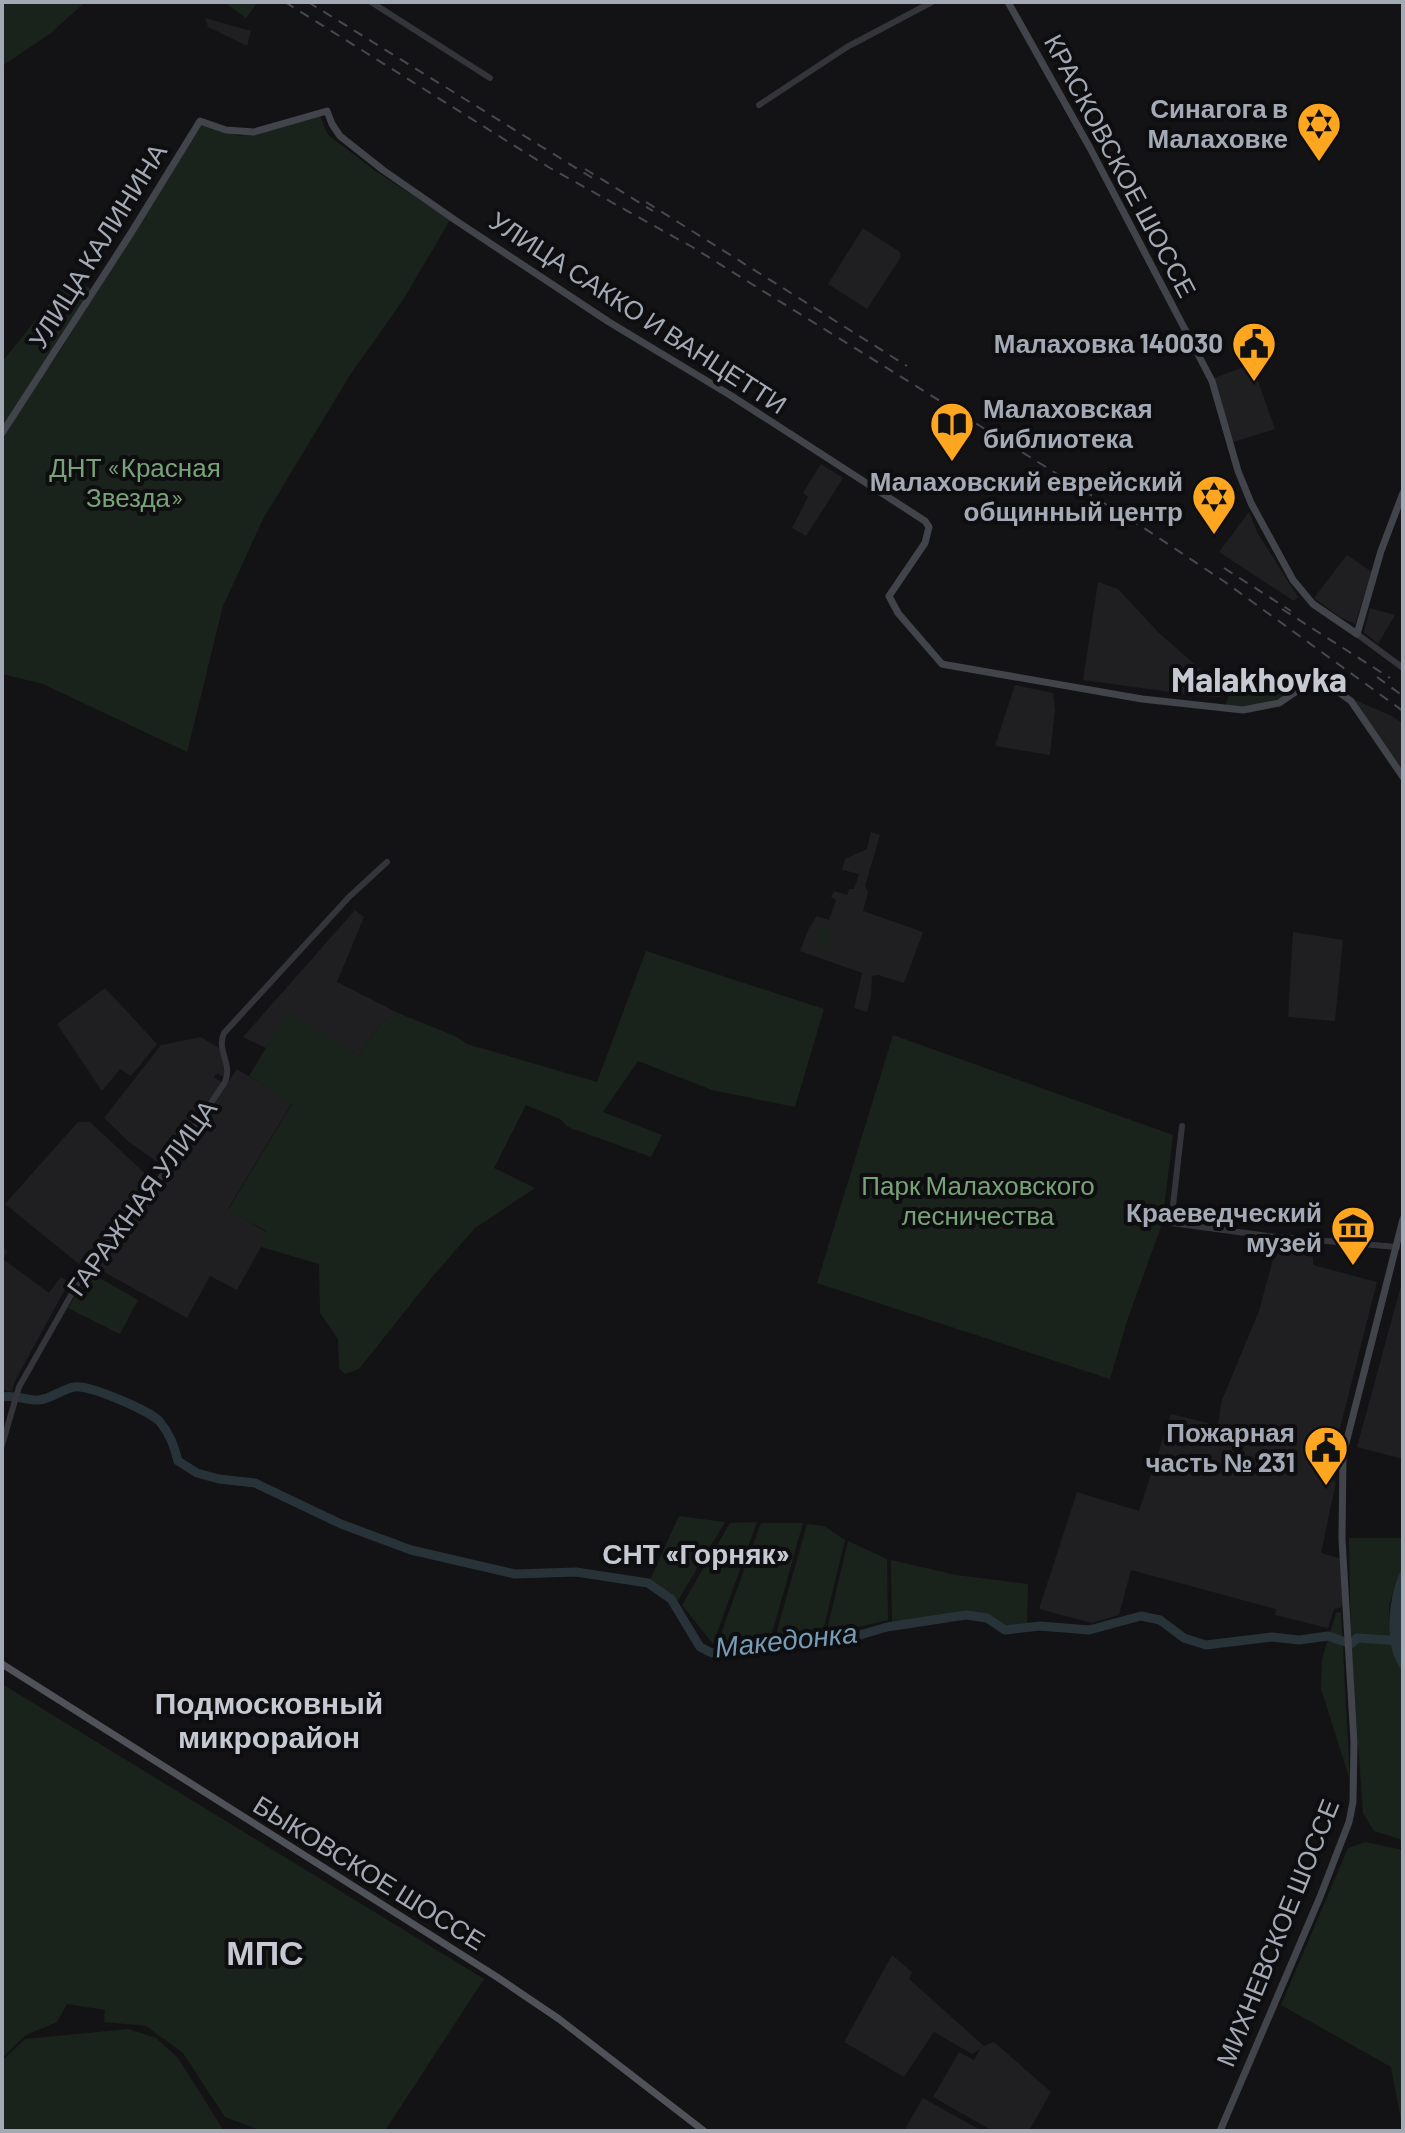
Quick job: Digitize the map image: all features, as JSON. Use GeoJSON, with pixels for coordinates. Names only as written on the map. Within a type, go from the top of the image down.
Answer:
{"type":"FeatureCollection","features":[{"type":"Feature","properties":{"kind":"main road","name":"КРАСКОВСКОЕ ШОССЕ"},"geometry":{"type":"LineString","coordinates":[[1008,2],[1090,148],[1212,381],[1238,471],[1251,503],[1293,580],[1313,604],[1357,634]]}},
{"type":"Feature","properties":{"kind":"main road","name":"УЛИЦА САККО И ВАНЦЕТТИ"},"geometry":{"type":"LineString","coordinates":[[200,121],[240,133],[254,132],[324,111],[329,113],[340,136],[455,220],[609,322],[925,521],[929,527],[925,543],[889,596],[898,613],[942,664],[1142,699],[1243,710],[1279,703],[1313,680],[1325,681],[1355,705],[1403,777]]}},
{"type":"Feature","properties":{"kind":"main road","name":"УЛИЦА КАЛИНИНА"},"geometry":{"type":"LineString","coordinates":[[2,433],[200,121]]}},
{"type":"Feature","properties":{"kind":"main road"},"geometry":{"type":"LineString","coordinates":[[1357,634],[1381,551],[1403,493]]}},
{"type":"Feature","properties":{"kind":"main road","name":"МИХНЕВСКОЕ ШОССЕ"},"geometry":{"type":"LineString","coordinates":[[1220,2131],[1349,1822],[1354,1776],[1342,1539],[1343,1449],[1403,1219]]}},
{"type":"Feature","properties":{"kind":"main road","name":"БЫКОВСКОЕ ШОССЕ"},"geometry":{"type":"LineString","coordinates":[[2,1664],[497,1977],[582,2036],[704,2131]]}},
{"type":"Feature","properties":{"kind":"street"},"geometry":{"type":"LineString","coordinates":[[371,2],[490,78]]}},
{"type":"Feature","properties":{"kind":"street"},"geometry":{"type":"LineString","coordinates":[[759,105],[847,47],[932,2]]}},
{"type":"Feature","properties":{"kind":"street"},"geometry":{"type":"LineString","coordinates":[[1357,634],[1403,668]]}},
{"type":"Feature","properties":{"kind":"street","name":"ГАРАЖНАЯ УЛИЦА"},"geometry":{"type":"LineString","coordinates":[[2,1445],[16,1395],[88,1265],[166,1171],[225,1082],[229,1071],[221,1046],[224,1033],[349,897],[387,862]]}},
{"type":"Feature","properties":{"kind":"street"},"geometry":{"type":"LineString","coordinates":[[1182,1126],[1171,1223],[1268,1236],[1397,1247]]}},
{"type":"Feature","properties":{"kind":"shaded area"},"geometry":{"type":"Polygon","coordinates":[[[205,18],[251,31],[247,46],[208,27],[205,18]]]}},
{"type":"Feature","properties":{"kind":"shaded area"},"geometry":{"type":"Polygon","coordinates":[[[863,228],[900,252],[901,257],[867,309],[828,284],[863,228]]]}},
{"type":"Feature","properties":{"kind":"shaded area"},"geometry":{"type":"Polygon","coordinates":[[[1252,364],[1275,429],[1233,442],[1214,378],[1252,364]]]}},
{"type":"Feature","properties":{"kind":"shaded area"},"geometry":{"type":"Polygon","coordinates":[[[821,464],[843,478],[806,536],[792,528],[808,497],[803,493],[821,464]]]}},
{"type":"Feature","properties":{"kind":"shaded area"},"geometry":{"type":"Polygon","coordinates":[[[1249,512],[1257,532],[1298,597],[1294,601],[1219,552],[1249,512]]]}},
{"type":"Feature","properties":{"kind":"shaded area"},"geometry":{"type":"Polygon","coordinates":[[[1347,555],[1372,572],[1355,624],[1314,598],[1347,555]]]}},
{"type":"Feature","properties":{"kind":"shaded area"},"geometry":{"type":"Polygon","coordinates":[[[1098,582],[1118,589],[1159,633],[1224,690],[1220,697],[1083,680],[1098,582]]]}},
{"type":"Feature","properties":{"kind":"shaded area"},"geometry":{"type":"Polygon","coordinates":[[[1370,608],[1395,615],[1378,644],[1364,632],[1370,608]]]}},
{"type":"Feature","properties":{"kind":"shaded area"},"geometry":{"type":"Polygon","coordinates":[[[1015,685],[1053,693],[1055,710],[1050,755],[995,746],[1015,685]]]}},
{"type":"Feature","properties":{"kind":"shaded area"},"geometry":{"type":"Polygon","coordinates":[[[1355,700],[1403,724],[1403,774],[1355,700]]]}},
{"type":"Feature","properties":{"kind":"shaded area"},"geometry":{"type":"Polygon","coordinates":[[[871,832],[880,835],[865,886],[868,892],[863,911],[923,932],[904,983],[872,976],[867,1012],[854,1008],[862,973],[800,951],[817,916],[829,920],[836,900],[831,897],[834,891],[847,895],[849,889],[854,889],[859,874],[842,870],[845,859],[867,849],[871,832]]]}},
{"type":"Feature","properties":{"kind":"shaded area"},"geometry":{"type":"Polygon","coordinates":[[[355,910],[364,917],[337,982],[398,1013],[382,1022],[359,1055],[287,1014],[266,1048],[243,1037],[355,910]]]}},
{"type":"Feature","properties":{"kind":"shaded area"},"geometry":{"type":"Polygon","coordinates":[[[1293,932],[1343,940],[1335,1021],[1288,1017],[1293,932]]]}},
{"type":"Feature","properties":{"kind":"shaded area"},"geometry":{"type":"Polygon","coordinates":[[[105,988],[157,1044],[131,1076],[120,1069],[102,1091],[57,1024],[105,988]]]}},
{"type":"Feature","properties":{"kind":"shaded area"},"geometry":{"type":"Polygon","coordinates":[[[201,1037],[222,1050],[225,1078],[217,1073],[214,1077],[223,1083],[163,1166],[129,1142],[104,1118],[161,1045],[201,1037]]]}},
{"type":"Feature","properties":{"kind":"shaded area"},"geometry":{"type":"Polygon","coordinates":[[[237,1069],[292,1103],[228,1209],[266,1232],[261,1247],[237,1290],[210,1276],[187,1318],[95,1267],[122,1228],[170,1171],[237,1069]]]}},
{"type":"Feature","properties":{"kind":"shaded area"},"geometry":{"type":"Polygon","coordinates":[[[78,1122],[90,1122],[153,1181],[79,1264],[5,1204],[78,1122]]]}},
{"type":"Feature","properties":{"kind":"shaded area"},"geometry":{"type":"Polygon","coordinates":[[[2,1244],[7,1252],[3,1259],[49,1293],[61,1277],[69,1282],[11,1392],[2,1389],[2,1244]]]}},
{"type":"Feature","properties":{"kind":"shaded area"},"geometry":{"type":"Polygon","coordinates":[[[1276,1248],[1313,1257],[1313,1265],[1377,1282],[1329,1472],[1325,1473],[1336,1482],[1321,1553],[1342,1559],[1343,1607],[1334,1609],[1328,1628],[1275,1615],[1276,1609],[1131,1570],[1119,1615],[1092,1623],[1039,1609],[1077,1492],[1139,1511],[1171,1414],[1208,1423],[1217,1429],[1222,1400],[1259,1311],[1276,1248]]]}},
{"type":"Feature","properties":{"kind":"shaded area"},"geometry":{"type":"Polygon","coordinates":[[[1403,1278],[1403,1459],[1357,1447],[1403,1278]]]}},
{"type":"Feature","properties":{"kind":"shaded area"},"geometry":{"type":"Polygon","coordinates":[[[1403,1567],[1403,1671],[1392,1649],[1390,1620],[1394,1591],[1403,1567]]]}},
{"type":"Feature","properties":{"kind":"shaded area"},"geometry":{"type":"Polygon","coordinates":[[[892,1955],[912,1972],[909,1979],[984,2046],[994,2042],[1051,2092],[1029,2131],[993,2131],[933,2097],[959,2052],[974,2060],[980,2049],[972,2054],[934,2032],[904,2077],[844,2042],[892,1955]]]}},
{"type":"Feature","properties":{"kind":"shaded area"},"geometry":{"type":"Polygon","coordinates":[[[923,2098],[982,2131],[904,2131],[923,2098]]]}},
{"type":"Feature","properties":{"kind":"green space"},"geometry":{"type":"Polygon","coordinates":[[[2,2],[85,2],[51,33],[2,66],[2,2]]]}},
{"type":"Feature","properties":{"kind":"green space"},"geometry":{"type":"Polygon","coordinates":[[[224,2],[258,2],[246,18],[224,2]]]}},
{"type":"Feature","properties":{"kind":"green space","name":"ДНТ «Красная Звезда»"},"geometry":{"type":"Polygon","coordinates":[[[320,116],[328,135],[450,220],[403,300],[350,375],[263,519],[223,606],[187,752],[43,684],[2,674],[2,362],[72,275],[92,290],[49,368],[202,125],[240,136],[320,116]]]}},
{"type":"Feature","properties":{"kind":"green space"},"geometry":{"type":"Polygon","coordinates":[[[1169,669],[1188,673],[1186,686],[1166,682],[1169,669]]]}},
{"type":"Feature","properties":{"kind":"green space"},"geometry":{"type":"Polygon","coordinates":[[[1258,672],[1286,695],[1256,705],[1225,706],[1230,691],[1244,692],[1240,682],[1258,672]]]}},
{"type":"Feature","properties":{"kind":"green space"},"geometry":{"type":"Polygon","coordinates":[[[819,926],[833,932],[825,951],[812,946],[819,926]]]}},
{"type":"Feature","properties":{"kind":"green space"},"geometry":{"type":"Polygon","coordinates":[[[646,951],[824,1009],[795,1107],[712,1090],[638,1061],[603,1112],[662,1135],[651,1157],[568,1127],[560,1119],[526,1105],[494,1168],[535,1188],[475,1228],[359,1369],[345,1374],[339,1369],[338,1339],[320,1313],[319,1264],[261,1247],[266,1231],[228,1210],[292,1104],[249,1076],[287,1013],[359,1055],[382,1022],[398,1013],[467,1044],[597,1082],[646,951]]]}},
{"type":"Feature","properties":{"kind":"green space","name":"Парк Малаховского лесничества"},"geometry":{"type":"Polygon","coordinates":[[[893,1035],[1173,1135],[1162,1224],[1110,1379],[817,1283],[893,1035]]]}},
{"type":"Feature","properties":{"kind":"green space"},"geometry":{"type":"Polygon","coordinates":[[[89,1272],[138,1300],[120,1334],[68,1308],[89,1272]]]}},
{"type":"Feature","properties":{"kind":"green space"},"geometry":{"type":"Polygon","coordinates":[[[679,1516],[725,1522],[677,1602],[649,1582],[679,1516]]]}},
{"type":"Feature","properties":{"kind":"green space"},"geometry":{"type":"Polygon","coordinates":[[[757,1522],[713,1644],[682,1605],[730,1523],[757,1522]]]}},
{"type":"Feature","properties":{"kind":"green space"},"geometry":{"type":"Polygon","coordinates":[[[761,1523],[803,1523],[771,1637],[718,1642],[761,1523]]]}},
{"type":"Feature","properties":{"kind":"green space"},"geometry":{"type":"Polygon","coordinates":[[[807,1524],[824,1526],[845,1540],[822,1635],[775,1638],[807,1524]]]}},
{"type":"Feature","properties":{"kind":"green space"},"geometry":{"type":"Polygon","coordinates":[[[1403,1535],[1403,1567],[1389,1604],[1390,1641],[1403,1671],[1403,1840],[1374,1831],[1363,1813],[1351,1644],[1349,1538],[1400,1538],[1403,1535]]]}},
{"type":"Feature","properties":{"kind":"green space"},"geometry":{"type":"Polygon","coordinates":[[[848,1541],[887,1559],[888,1620],[826,1634],[848,1541]]]}},
{"type":"Feature","properties":{"kind":"green space"},"geometry":{"type":"Polygon","coordinates":[[[891,1560],[956,1575],[1028,1584],[1027,1625],[1005,1628],[987,1617],[966,1613],[892,1622],[891,1560]]]}},
{"type":"Feature","properties":{"kind":"green space"},"geometry":{"type":"Polygon","coordinates":[[[1341,1612],[1350,1780],[1321,1689],[1322,1659],[1336,1613],[1341,1612]]]}},
{"type":"Feature","properties":{"kind":"green space"},"geometry":{"type":"Polygon","coordinates":[[[2,1684],[484,1979],[386,2129],[263,2131],[225,2117],[183,2053],[146,2026],[104,2022],[105,2010],[67,2004],[57,2022],[26,2035],[2,2058],[2,1684]]]}},
{"type":"Feature","properties":{"kind":"green space"},"geometry":{"type":"Polygon","coordinates":[[[1365,1842],[1403,1850],[1403,2131],[1391,2067],[1281,2005],[1348,1848],[1365,1842]]]}},
{"type":"Feature","properties":{"kind":"green space"},"geometry":{"type":"Polygon","coordinates":[[[128,2029],[156,2038],[178,2058],[224,2131],[2,2131],[2,2061],[25,2039],[128,2029]]]}},
{"type":"Feature","properties":{"kind":"waterway","name":"Македонка"},"geometry":{"type":"LineString","coordinates":[[2,1397],[39,1400],[81,1387],[119,1399],[160,1422],[171,1440],[178,1461],[197,1473],[255,1483],[341,1524],[411,1550],[515,1574],[576,1572],[648,1583],[671,1599],[700,1647],[712,1653],[800,1641],[843,1640],[887,1627],[966,1615],[987,1618],[1005,1630],[1040,1626],[1089,1630],[1141,1616],[1160,1620],[1184,1638],[1206,1645],[1272,1637],[1299,1640],[1328,1636],[1351,1644],[1357,1638],[1403,1641]]}},
{"type":"Feature","properties":{"kind":"railway"},"geometry":{"type":"LineString","coordinates":[[285,2],[550,168],[694,248],[1144,528],[1225,582],[1403,711]]}},
{"type":"Feature","properties":{"kind":"railway"},"geometry":{"type":"LineString","coordinates":[[308,2],[594,179]]}},
{"type":"Feature","properties":{"kind":"railway"},"geometry":{"type":"LineString","coordinates":[[585,169],[653,211]]}},
{"type":"Feature","properties":{"kind":"railway"},"geometry":{"type":"LineString","coordinates":[[646,202],[907,366]]}},
{"type":"Feature","properties":{"kind":"railway"},"geometry":{"type":"LineString","coordinates":[[1224,568],[1291,611]]}},
{"type":"Feature","properties":{"kind":"railway"},"geometry":{"type":"LineString","coordinates":[[1282,609],[1390,678]]}},
{"type":"Feature","properties":{"kind":"railway"},"geometry":{"type":"LineString","coordinates":[[1377,677],[1403,696]]}},
{"type":"Feature","properties":{"kind":"place","name":"Синагога в Малаховке"},"geometry":{"type":"Point","coordinates":[1319,163]}},
{"type":"Feature","properties":{"kind":"place","name":"Малаховка 140030"},"geometry":{"type":"Point","coordinates":[1254,383]}},
{"type":"Feature","properties":{"kind":"place","name":"Малаховская библиотека"},"geometry":{"type":"Point","coordinates":[952,463]}},
{"type":"Feature","properties":{"kind":"place","name":"Малаховский еврейский общинный центр"},"geometry":{"type":"Point","coordinates":[1214,536]}},
{"type":"Feature","properties":{"kind":"place","name":"Краеведческий музей"},"geometry":{"type":"Point","coordinates":[1353,1267]}},
{"type":"Feature","properties":{"kind":"place","name":"Пожарная часть № 231"},"geometry":{"type":"Point","coordinates":[1326,1487]}},
{"type":"Feature","properties":{"kind":"district","name":"Malakhovka"},"geometry":{"type":"Point","coordinates":[1259,680]}},
{"type":"Feature","properties":{"kind":"district","name":"СНТ «Горняк»"},"geometry":{"type":"Point","coordinates":[696,1554]}},
{"type":"Feature","properties":{"kind":"district","name":"Подмосковный микрорайон"},"geometry":{"type":"Point","coordinates":[269,1721]}},
{"type":"Feature","properties":{"kind":"district","name":"МПС"},"geometry":{"type":"Point","coordinates":[265,1953]}}]}
